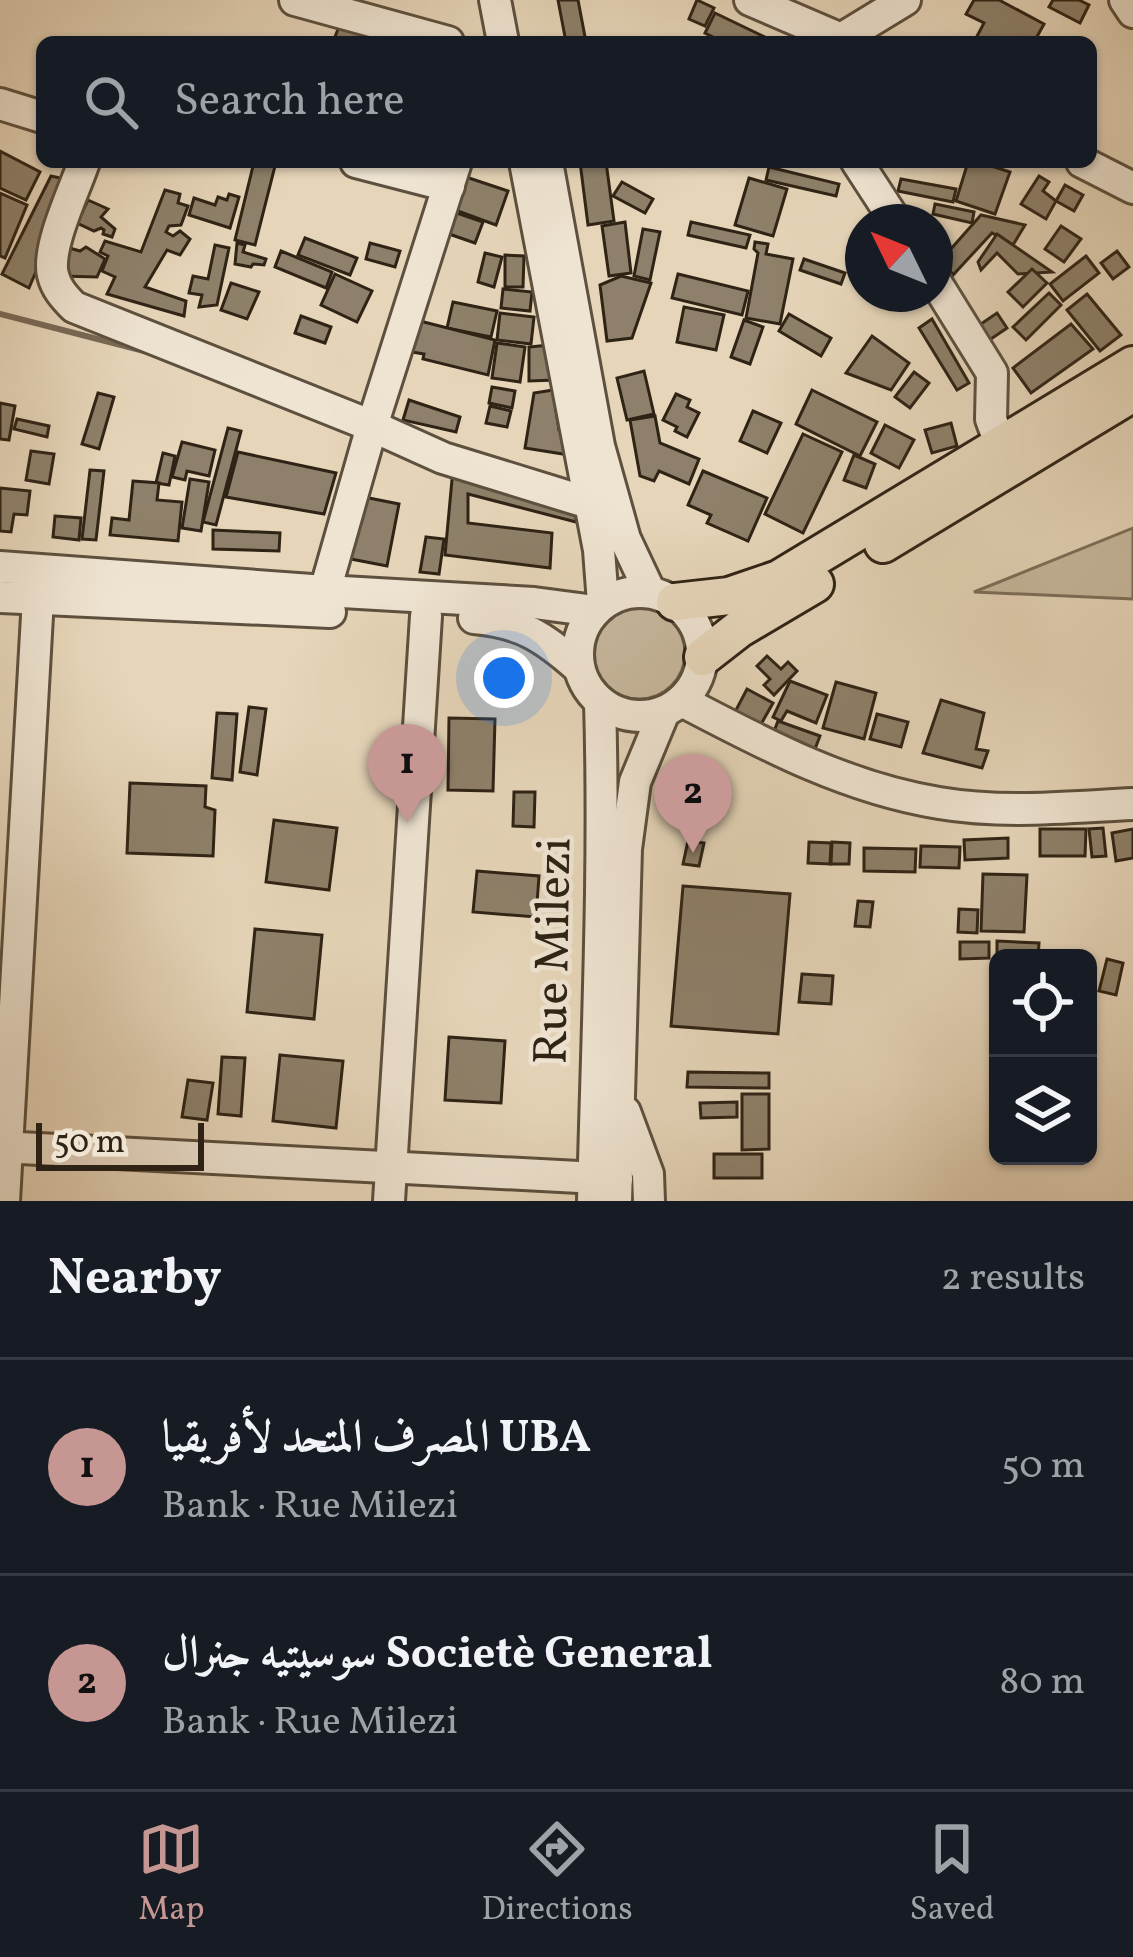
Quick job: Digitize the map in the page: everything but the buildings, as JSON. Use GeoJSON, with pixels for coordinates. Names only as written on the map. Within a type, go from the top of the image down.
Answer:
{"type":"FeatureCollection","features":[{"type":"Feature","properties":{"kind":"main road"},"geometry":{"type":"LineString","coordinates":[[663,597],[729,596],[779,580],[1133,364]]}},
{"type":"Feature","properties":{"kind":"main road"},"geometry":{"type":"LineString","coordinates":[[703,658],[739,629],[1133,393]]}},
{"type":"Feature","properties":{"kind":"street"},"geometry":{"type":"LineString","coordinates":[[296,0],[426,36]]}},
{"type":"Feature","properties":{"kind":"street"},"geometry":{"type":"LineString","coordinates":[[478,0],[485,36]]}},
{"type":"Feature","properties":{"kind":"street"},"geometry":{"type":"LineString","coordinates":[[495,0],[502,36]]}},
{"type":"Feature","properties":{"kind":"street"},"geometry":{"type":"LineString","coordinates":[[516,0],[522,36]]}},
{"type":"Feature","properties":{"kind":"street"},"geometry":{"type":"LineString","coordinates":[[850,36],[905,0]]}},
{"type":"Feature","properties":{"kind":"street"},"geometry":{"type":"LineString","coordinates":[[1125,0],[1133,12]]}},
{"type":"Feature","properties":{"kind":"street"},"geometry":{"type":"LineString","coordinates":[[760,5],[834,36]]}},
{"type":"Feature","properties":{"kind":"street"},"geometry":{"type":"LineString","coordinates":[[760,5],[783,36]]}},
{"type":"Feature","properties":{"kind":"street"},"geometry":{"type":"LineString","coordinates":[[0,104],[36,115]]}},
{"type":"Feature","properties":{"kind":"street"},"geometry":{"type":"LineString","coordinates":[[82,168],[50,268],[57,289],[74,307],[443,458],[589,503]]}},
{"type":"Feature","properties":{"kind":"street"},"geometry":{"type":"LineString","coordinates":[[325,591],[452,174],[404,168]]}},
{"type":"Feature","properties":{"kind":"street"},"geometry":{"type":"LineString","coordinates":[[526,168],[598,550],[599,607],[583,628],[579,668],[600,703],[615,712],[648,716],[673,706],[700,673],[700,636],[691,617],[663,597],[625,539],[599,446],[548,168]]}},
{"type":"Feature","properties":{"kind":"street"},"geometry":{"type":"LineString","coordinates":[[860,168],[884,204]]}},
{"type":"Feature","properties":{"kind":"street"},"geometry":{"type":"LineString","coordinates":[[1094,168],[1133,188]]}},
{"type":"Feature","properties":{"kind":"street"},"geometry":{"type":"LineString","coordinates":[[953,310],[992,373],[991,419],[1000,444]]}},
{"type":"Feature","properties":{"kind":"street"},"geometry":{"type":"LineString","coordinates":[[0,568],[599,607],[633,592],[663,597]]}},
{"type":"Feature","properties":{"kind":"street"},"geometry":{"type":"LineString","coordinates":[[0,597],[509,622],[538,635],[579,668]]}},
{"type":"Feature","properties":{"kind":"street"},"geometry":{"type":"LineString","coordinates":[[4,1201],[38,598]]}},
{"type":"Feature","properties":{"kind":"street"},"geometry":{"type":"LineString","coordinates":[[389,1201],[426,616]]}},
{"type":"Feature","properties":{"kind":"street","name":"Rue Milezi"},"geometry":{"type":"LineString","coordinates":[[600,703],[605,1190]]}},
{"type":"Feature","properties":{"kind":"street"},"geometry":{"type":"LineString","coordinates":[[673,706],[860,784],[940,804],[1015,810],[1133,804]]}},
{"type":"Feature","properties":{"kind":"street","name":"Rue Milezi"},"geometry":{"type":"LineString","coordinates":[[605,1190],[619,1095],[626,849],[635,782],[673,706]]}},
{"type":"Feature","properties":{"kind":"street"},"geometry":{"type":"LineString","coordinates":[[619,1095],[648,1174],[649,1201]]}},
{"type":"Feature","properties":{"kind":"street"},"geometry":{"type":"LineString","coordinates":[[4,1148],[392,1169],[605,1190]]}},
{"type":"Feature","properties":{"kind":"shaded area"},"geometry":{"type":"Polygon","coordinates":[[[1133,528],[1133,599],[974,592],[1133,528]]]}},
{"type":"Feature","properties":{"kind":"shaded area"},"geometry":{"type":"Polygon","coordinates":[[[639,607],[657,610],[672,620],[682,635],[682,671],[672,686],[657,696],[639,699],[621,696],[606,686],[596,671],[593,653],[596,635],[606,620],[621,610],[639,607]]]}},
{"type":"Feature","properties":{"kind":"waterway"},"geometry":{"type":"LineString","coordinates":[[0,314],[148,352]]}},
{"type":"Feature","properties":{"kind":"place","name":"المصرف المتحد لأفريقيا UBA"},"geometry":{"type":"Point","coordinates":[407,823]}},
{"type":"Feature","properties":{"kind":"place","name":"سوسيتيه جنرال Societè General"},"geometry":{"type":"Point","coordinates":[693,853]}}]}
